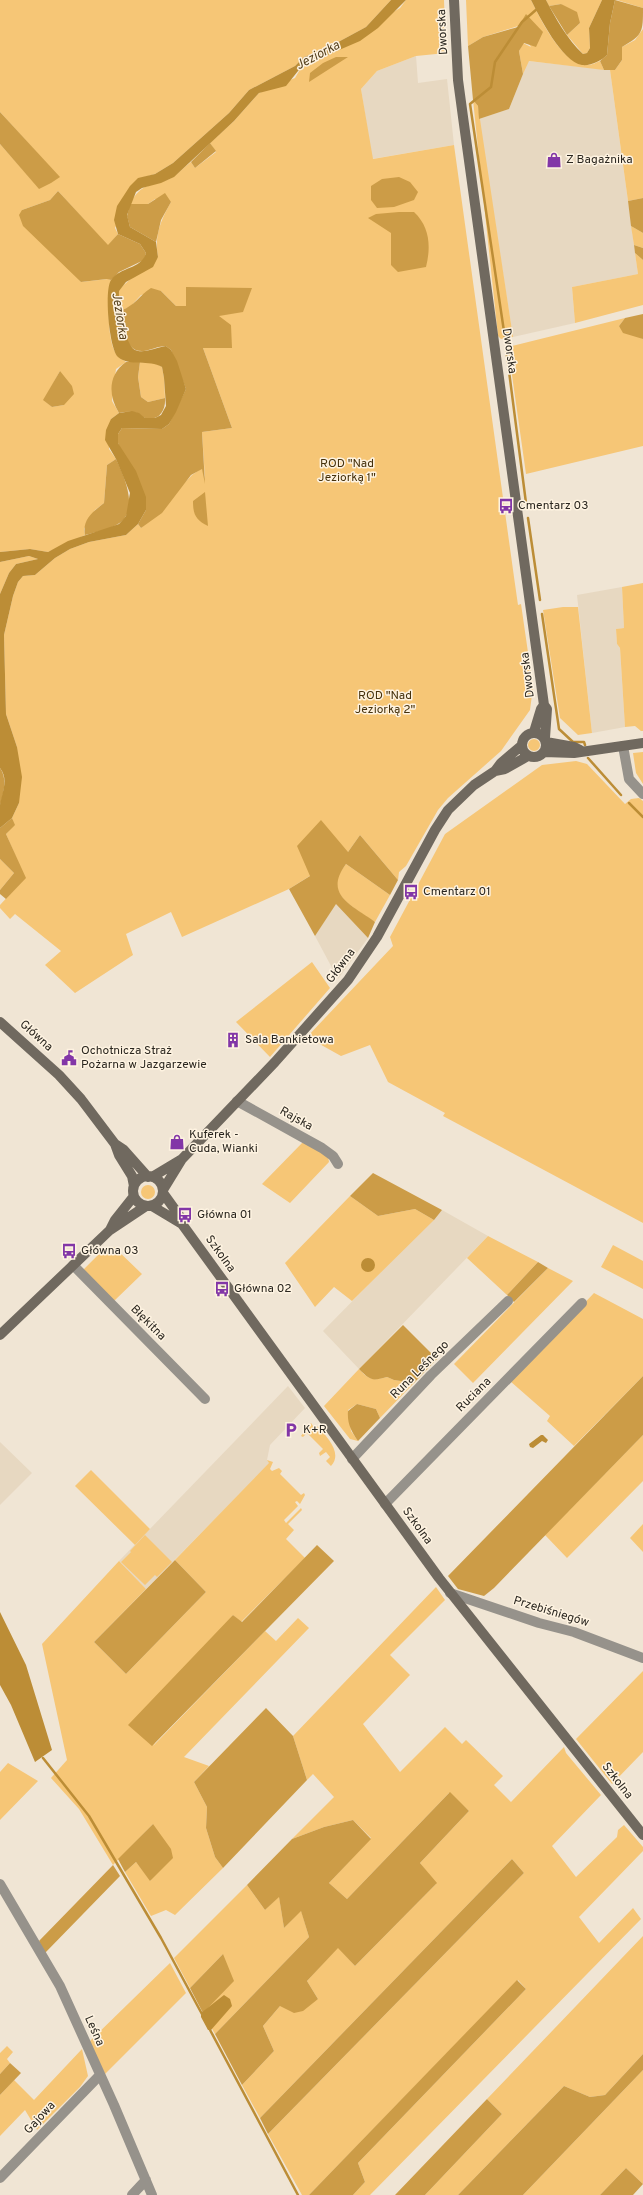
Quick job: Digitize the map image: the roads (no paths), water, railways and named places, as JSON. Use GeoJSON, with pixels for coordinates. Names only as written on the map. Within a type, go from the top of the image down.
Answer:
{"type":"FeatureCollection","features":[{"type":"Feature","properties":{"kind":"street","name":"Dworska"},"geometry":{"type":"LineString","coordinates":[[454,0],[458,80],[542,674],[544,705],[547,709],[545,744]]}},
{"type":"Feature","properties":{"kind":"street","name":"Dworska"},"geometry":{"type":"LineString","coordinates":[[534,732],[541,709],[544,705]]}},
{"type":"Feature","properties":{"kind":"street"},"geometry":{"type":"LineString","coordinates":[[545,744],[535,757],[528,756],[521,746],[524,737],[534,732],[541,735],[545,744],[560,754],[580,750],[643,743]]}},
{"type":"Feature","properties":{"kind":"street","name":"Główna"},"geometry":{"type":"LineString","coordinates":[[163,1192],[182,1160],[348,980],[377,937],[435,830],[448,810],[467,792],[495,771],[501,763],[521,746]]}},
{"type":"Feature","properties":{"kind":"street"},"geometry":{"type":"LineString","coordinates":[[623,746],[629,780],[643,794]]}},
{"type":"Feature","properties":{"kind":"street","name":"Główna"},"geometry":{"type":"LineString","coordinates":[[495,771],[504,769],[528,756]]}},
{"type":"Feature","properties":{"kind":"street","name":"Główna"},"geometry":{"type":"LineString","coordinates":[[0,1022],[59,1075],[81,1099],[115,1144],[119,1155],[132,1176],[134,1191]]}},
{"type":"Feature","properties":{"kind":"street","name":"Rajska"},"geometry":{"type":"LineString","coordinates":[[237,1101],[322,1148],[333,1156],[338,1164]]}},
{"type":"Feature","properties":{"kind":"street","name":"Główna"},"geometry":{"type":"LineString","coordinates":[[115,1144],[124,1150],[150,1177],[182,1160]]}},
{"type":"Feature","properties":{"kind":"street"},"geometry":{"type":"LineString","coordinates":[[0,1335],[110,1230],[159,1201],[163,1192],[159,1182],[150,1177],[139,1180],[110,1230]]}},
{"type":"Feature","properties":{"kind":"street"},"geometry":{"type":"LineString","coordinates":[[134,1191],[140,1204],[149,1206]]}},
{"type":"Feature","properties":{"kind":"street","name":"Szkolna"},"geometry":{"type":"LineString","coordinates":[[163,1192],[181,1218],[182,1224]]}},
{"type":"Feature","properties":{"kind":"street","name":"Szkolna"},"geometry":{"type":"LineString","coordinates":[[149,1206],[182,1224],[450,1593],[643,1835]]}},
{"type":"Feature","properties":{"kind":"street","name":"Błękitna"},"geometry":{"type":"LineString","coordinates":[[73,1265],[205,1399]]}},
{"type":"Feature","properties":{"kind":"street","name":"Runa Leśnego"},"geometry":{"type":"LineString","coordinates":[[352,1459],[431,1375],[508,1301]]}},
{"type":"Feature","properties":{"kind":"street","name":"Ruciana"},"geometry":{"type":"LineString","coordinates":[[385,1504],[582,1303]]}},
{"type":"Feature","properties":{"kind":"street","name":"Przebiśniegów"},"geometry":{"type":"LineString","coordinates":[[450,1593],[539,1624],[574,1632],[643,1658]]}},
{"type":"Feature","properties":{"kind":"street","name":"Leśna"},"geometry":{"type":"LineString","coordinates":[[0,1884],[60,1986],[152,2195]]}},
{"type":"Feature","properties":{"kind":"street","name":"Gajowa"},"geometry":{"type":"LineString","coordinates":[[0,2178],[100,2075]]}},
{"type":"Feature","properties":{"kind":"street"},"geometry":{"type":"LineString","coordinates":[[132,2195],[146,2180]]}},
{"type":"Feature","properties":{"kind":"water","name":"Jeziorka"},"geometry":{"type":"Polygon","coordinates":[[[391,0],[406,0],[378,28],[360,41],[302,66],[286,86],[259,93],[234,121],[174,177],[161,183],[142,188],[136,192],[127,215],[130,227],[156,242],[158,257],[153,267],[126,282],[119,291],[125,332],[131,346],[135,350],[146,351],[166,346],[171,350],[177,361],[186,389],[169,424],[162,429],[122,428],[118,434],[118,443],[136,471],[146,497],[146,510],[138,524],[126,535],[89,542],[70,549],[55,558],[35,575],[23,576],[18,582],[13,596],[4,635],[6,714],[17,747],[22,777],[19,803],[12,818],[0,828],[0,805],[4,777],[0,768],[0,594],[9,573],[16,564],[38,559],[29,556],[0,562],[0,552],[30,549],[48,552],[68,541],[119,524],[126,516],[130,493],[116,459],[105,440],[106,430],[111,419],[119,413],[132,411],[139,413],[145,418],[155,418],[161,415],[166,406],[162,367],[151,363],[128,362],[123,360],[118,357],[112,343],[108,319],[108,295],[111,280],[120,272],[140,262],[146,253],[140,244],[118,234],[114,220],[117,206],[130,186],[138,178],[155,174],[173,163],[229,113],[249,90],[295,66],[304,57],[329,47],[366,27],[391,0]]]}},
{"type":"Feature","properties":{"kind":"water"},"geometry":{"type":"Polygon","coordinates":[[[531,0],[546,0],[567,35],[583,54],[587,53],[590,48],[589,28],[602,0],[615,0],[610,23],[607,55],[599,61],[589,65],[582,65],[574,62],[559,47],[552,37],[531,0]]]}},
{"type":"Feature","properties":{"kind":"water"},"geometry":{"type":"Polygon","coordinates":[[[365,1258],[371,1258],[375,1262],[375,1268],[371,1272],[365,1272],[361,1268],[361,1262],[365,1258]]]}},
{"type":"Feature","properties":{"kind":"water"},"geometry":{"type":"Polygon","coordinates":[[[541,1435],[548,1440],[546,1443],[542,1441],[533,1448],[530,1447],[529,1444],[541,1435]]]}},
{"type":"Feature","properties":{"kind":"water"},"geometry":{"type":"Polygon","coordinates":[[[0,1612],[26,1665],[52,1750],[35,1762],[11,1705],[0,1685],[0,1612]]]}},
{"type":"Feature","properties":{"kind":"water"},"geometry":{"type":"Polygon","coordinates":[[[224,1995],[230,1999],[232,2006],[211,2030],[208,2030],[201,2017],[201,2013],[224,1995]]]}},
{"type":"Feature","properties":{"kind":"waterway"},"geometry":{"type":"LineString","coordinates":[[505,338],[470,104],[491,87],[495,62],[522,22],[537,9]]}},
{"type":"Feature","properties":{"kind":"waterway"},"geometry":{"type":"LineString","coordinates":[[506,348],[526,503]]}},
{"type":"Feature","properties":{"kind":"waterway"},"geometry":{"type":"LineString","coordinates":[[528,518],[540,600]]}},
{"type":"Feature","properties":{"kind":"waterway"},"geometry":{"type":"LineString","coordinates":[[542,614],[559,729],[573,742],[584,742],[585,745]]}},
{"type":"Feature","properties":{"kind":"waterway"},"geometry":{"type":"LineString","coordinates":[[588,758],[621,795]]}},
{"type":"Feature","properties":{"kind":"waterway"},"geometry":{"type":"LineString","coordinates":[[629,803],[643,817]]}},
{"type":"Feature","properties":{"kind":"waterway"},"geometry":{"type":"LineString","coordinates":[[43,1758],[89,1816],[161,1938],[203,2016]]}},
{"type":"Feature","properties":{"kind":"waterway"},"geometry":{"type":"LineString","coordinates":[[209,2028],[298,2195]]}},
{"type":"Feature","properties":{"kind":"place","name":"Z Bagażnika"},"geometry":{"type":"Point","coordinates":[554,160]}},
{"type":"Feature","properties":{"kind":"place","name":"Cmentarz 03"},"geometry":{"type":"Point","coordinates":[506,506]}},
{"type":"Feature","properties":{"kind":"place","name":"Cmentarz 01"},"geometry":{"type":"Point","coordinates":[411,892]}},
{"type":"Feature","properties":{"kind":"place","name":"Sala Bankietowa"},"geometry":{"type":"Point","coordinates":[233,1040]}},
{"type":"Feature","properties":{"kind":"place","name":"Ochotnicza Straż Pożarna w Jazgarzewie"},"geometry":{"type":"Point","coordinates":[69,1058]}},
{"type":"Feature","properties":{"kind":"place","name":"Kuferek - Cuda, Wianki"},"geometry":{"type":"Point","coordinates":[177,1142]}},
{"type":"Feature","properties":{"kind":"place","name":"Główna 01"},"geometry":{"type":"Point","coordinates":[185,1215]}},
{"type":"Feature","properties":{"kind":"place","name":"Główna 03"},"geometry":{"type":"Point","coordinates":[69,1251]}},
{"type":"Feature","properties":{"kind":"place","name":"Główna 02"},"geometry":{"type":"Point","coordinates":[222,1289]}},
{"type":"Feature","properties":{"kind":"place","name":"K+R"},"geometry":{"type":"Point","coordinates":[291,1430]}},
{"type":"Feature","properties":{"kind":"park label","name":"ROD \"Nad Jeziorką 1\""},"geometry":{"type":"Point","coordinates":[347,471]}},
{"type":"Feature","properties":{"kind":"park label","name":"ROD \"Nad Jeziorką 2\""},"geometry":{"type":"Point","coordinates":[385,703]}}]}
